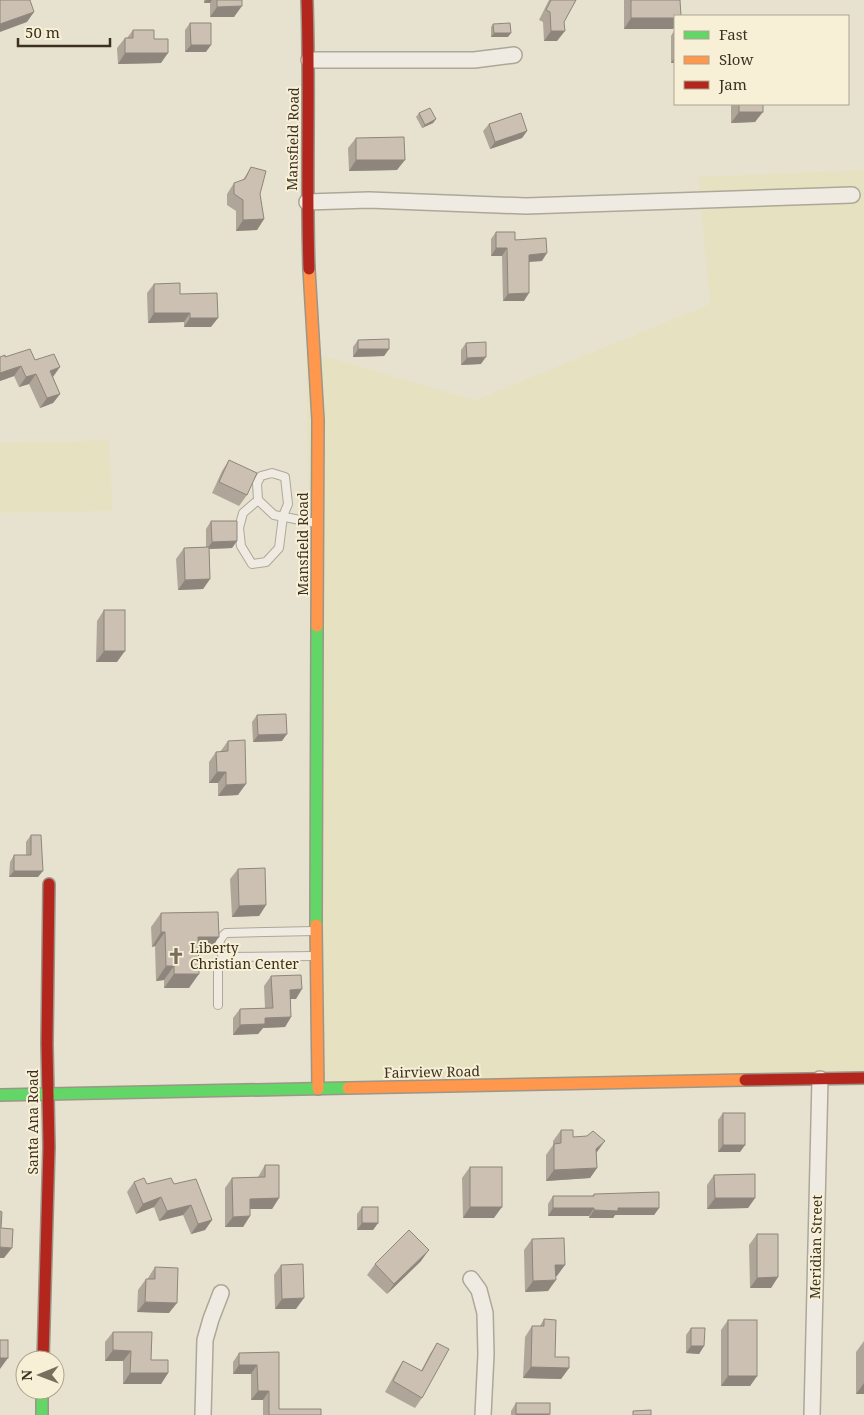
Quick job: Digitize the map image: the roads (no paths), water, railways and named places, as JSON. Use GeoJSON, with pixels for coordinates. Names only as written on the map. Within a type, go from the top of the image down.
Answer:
{"type":"FeatureCollection","features":[{"type":"Feature","properties":{"kind":"street","name":"Mansfield Road"},"geometry":{"type":"LineString","coordinates":[[307,0],[309,60],[307,202],[311,314],[318,420],[316,931],[318,1089]]}},
{"type":"Feature","properties":{"kind":"street"},"geometry":{"type":"LineString","coordinates":[[309,60],[474,60],[514,55]]}},
{"type":"Feature","properties":{"kind":"street"},"geometry":{"type":"LineString","coordinates":[[307,202],[369,200],[526,206],[852,195]]}},
{"type":"Feature","properties":{"kind":"street","name":"Santa Ana Road"},"geometry":{"type":"LineString","coordinates":[[43,1350],[49,1147],[47,1044],[49,884]]}},
{"type":"Feature","properties":{"kind":"street","name":"Fairview Road"},"geometry":{"type":"LineString","coordinates":[[0,1094],[864,1078]]}},
{"type":"Feature","properties":{"kind":"street","name":"Meridian Street"},"geometry":{"type":"LineString","coordinates":[[812,1415],[820,1079]]}},
{"type":"Feature","properties":{"kind":"street"},"geometry":{"type":"LineString","coordinates":[[472,1279],[479,1290],[485,1313],[486,1354],[483,1415]]}},
{"type":"Feature","properties":{"kind":"street"},"geometry":{"type":"LineString","coordinates":[[203,1415],[205,1340],[221,1293]]}},
{"type":"Feature","properties":{"kind":"street"},"geometry":{"type":"LineString","coordinates":[[42,1400],[42,1415]]}},
{"type":"Feature","properties":{"kind":"lane"},"geometry":{"type":"LineString","coordinates":[[258,500],[243,513],[239,528],[241,546],[252,564],[266,562],[279,548],[283,516],[288,504],[285,477],[272,473],[261,476],[257,483],[258,500],[274,515],[283,516],[318,523]]}},
{"type":"Feature","properties":{"kind":"lane"},"geometry":{"type":"LineString","coordinates":[[218,1005],[218,970],[223,956],[218,942],[226,933],[316,931]]}},
{"type":"Feature","properties":{"kind":"lane"},"geometry":{"type":"LineString","coordinates":[[223,956],[316,956]]}},
{"type":"Feature","properties":{"kind":"place","name":"Liberty Christian Center"},"geometry":{"type":"Point","coordinates":[176,956]}}]}
